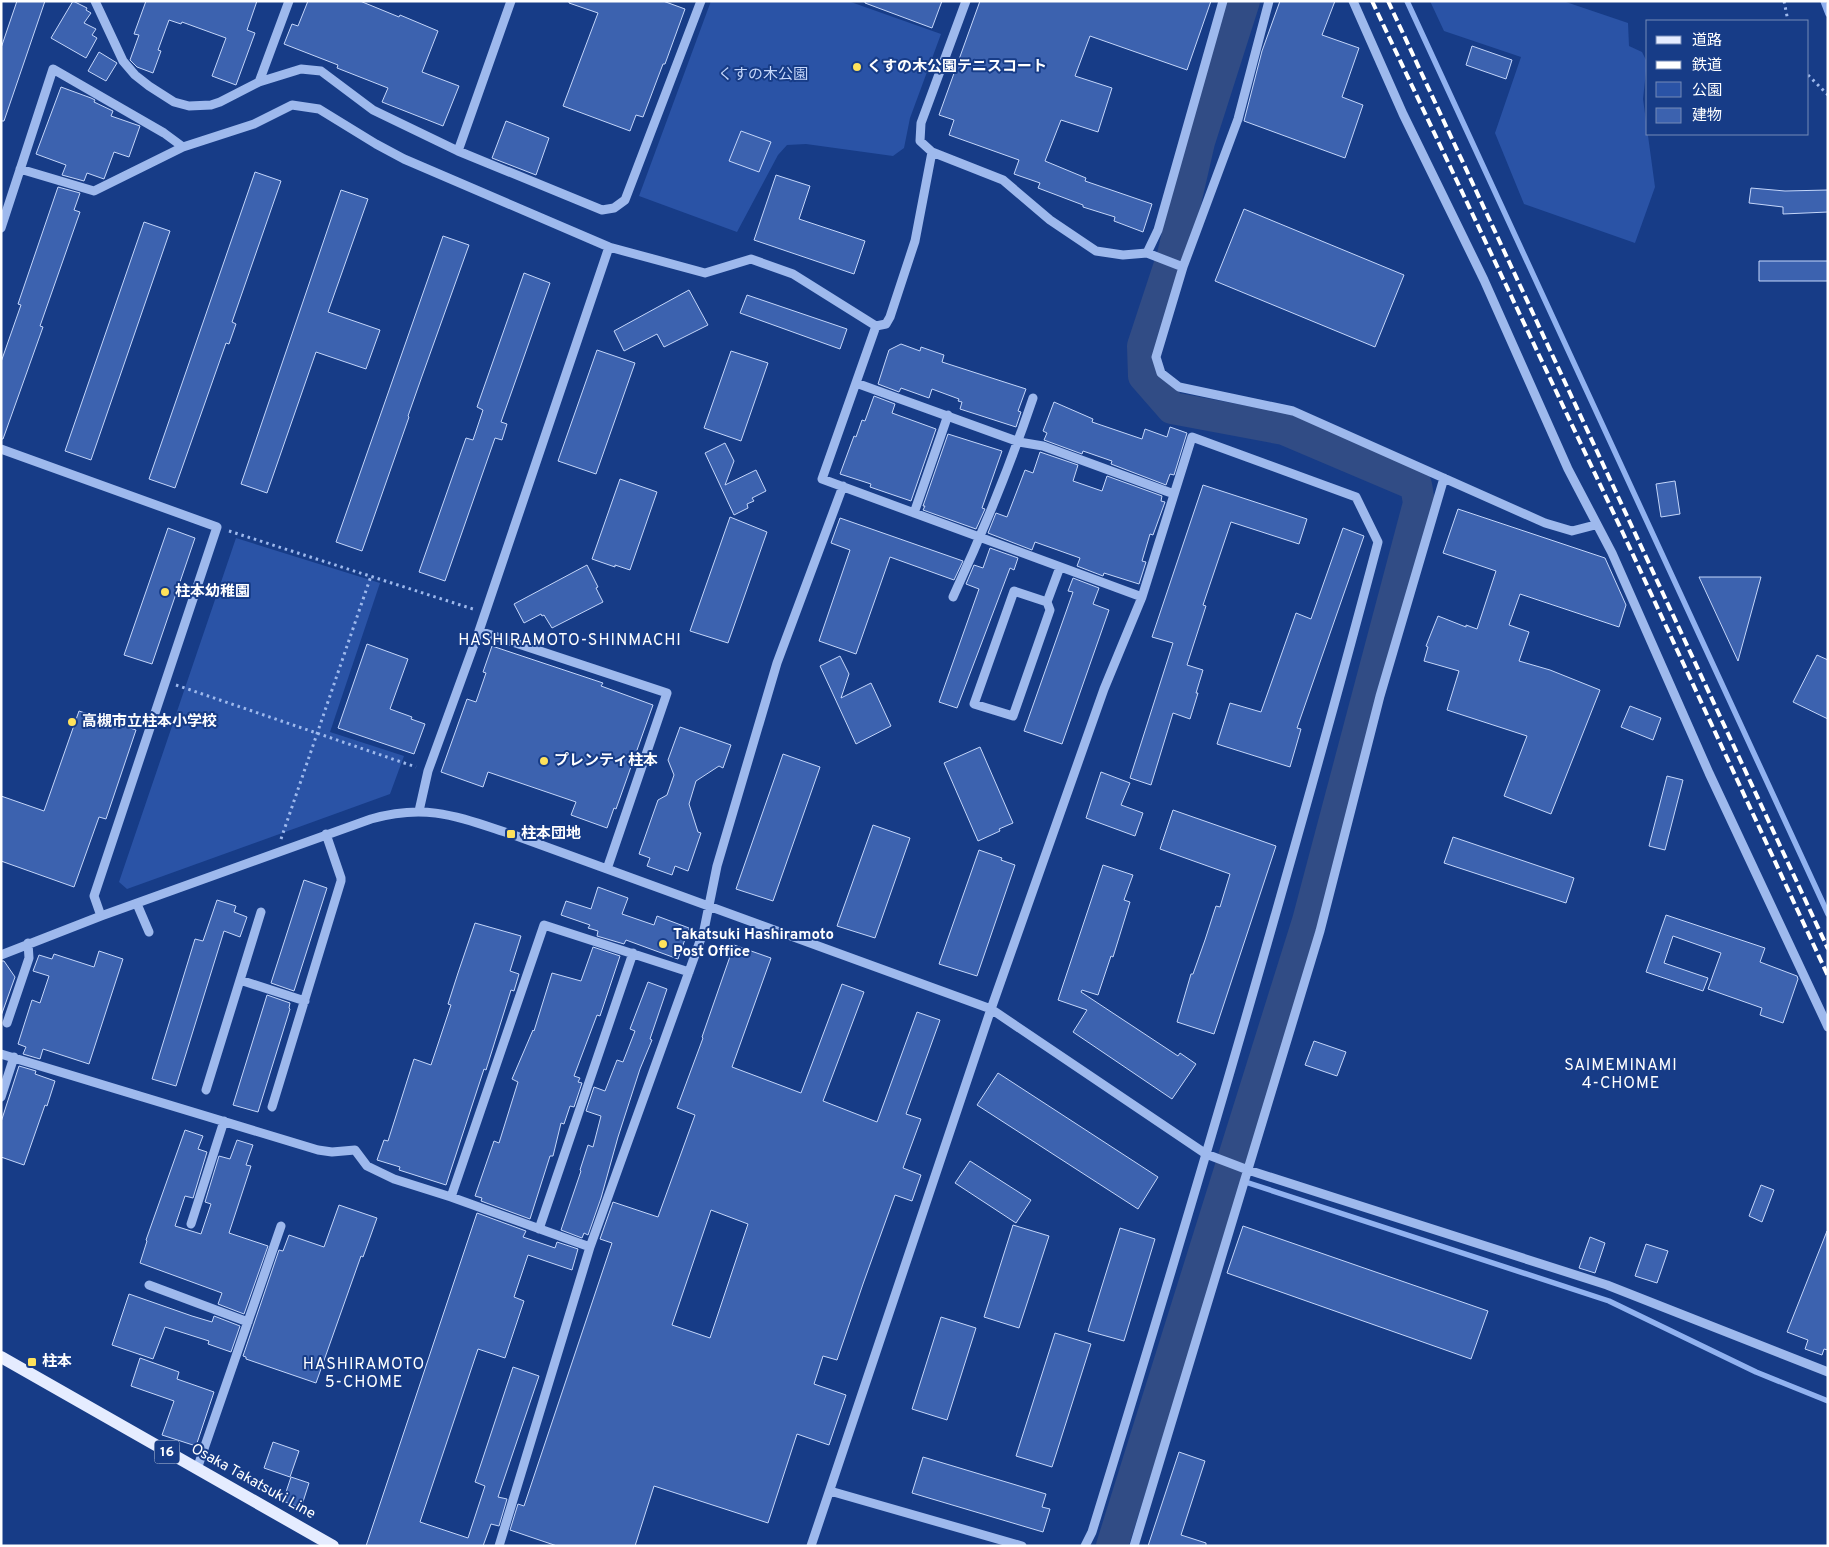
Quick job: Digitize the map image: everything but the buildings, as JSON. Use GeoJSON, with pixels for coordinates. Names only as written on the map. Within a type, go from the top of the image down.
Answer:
{"type":"FeatureCollection","features":[{"type":"Feature","properties":{"kind":"main road","name":"Osaka Takatsuki Line"},"geometry":{"type":"LineString","coordinates":[[1,1357],[333,1546]]}},
{"type":"Feature","properties":{"kind":"street"},"geometry":{"type":"LineString","coordinates":[[95,1],[124,61],[135,75],[174,102],[189,106],[211,105],[259,82],[301,70],[321,71],[373,110],[458,151],[602,210],[614,208],[625,200],[701,1]]}},
{"type":"Feature","properties":{"kind":"street"},"geometry":{"type":"LineString","coordinates":[[259,82],[289,1]]}},
{"type":"Feature","properties":{"kind":"street"},"geometry":{"type":"LineString","coordinates":[[458,151],[511,1]]}},
{"type":"Feature","properties":{"kind":"street"},"geometry":{"type":"LineString","coordinates":[[966,1],[920,123],[920,142],[932,152],[1003,180],[1050,220],[1096,251],[1123,255],[1147,253],[1183,267]]}},
{"type":"Feature","properties":{"kind":"street"},"geometry":{"type":"LineString","coordinates":[[1147,253],[1158,230],[1223,1]]}},
{"type":"Feature","properties":{"kind":"street"},"geometry":{"type":"LineString","coordinates":[[1269,1],[1238,119],[1183,267],[1156,356],[1161,372],[1179,387],[1293,411],[1545,524],[1572,531],[1595,525]]}},
{"type":"Feature","properties":{"kind":"street"},"geometry":{"type":"LineString","coordinates":[[1353,1],[1404,114],[1484,280],[1568,470],[1615,561],[1709,773],[1828,1026]]}},
{"type":"Feature","properties":{"kind":"street"},"geometry":{"type":"LineString","coordinates":[[1,228],[53,69],[164,133],[183,147]]}},
{"type":"Feature","properties":{"kind":"street"},"geometry":{"type":"LineString","coordinates":[[20,169],[94,191],[183,147],[254,124],[292,105],[319,108],[376,144],[404,159],[609,247],[705,273],[751,259],[793,274],[876,326],[886,324],[890,317],[915,241],[932,152]]}},
{"type":"Feature","properties":{"kind":"street"},"geometry":{"type":"LineString","coordinates":[[419,811],[428,771],[479,631],[609,247]]}},
{"type":"Feature","properties":{"kind":"street"},"geometry":{"type":"LineString","coordinates":[[876,326],[822,479],[1142,597]]}},
{"type":"Feature","properties":{"kind":"street"},"geometry":{"type":"LineString","coordinates":[[856,383],[1019,442],[1043,446],[1174,494]]}},
{"type":"Feature","properties":{"kind":"street"},"geometry":{"type":"LineString","coordinates":[[953,597],[1019,442],[1033,398]]}},
{"type":"Feature","properties":{"kind":"street"},"geometry":{"type":"LineString","coordinates":[[914,513],[948,415]]}},
{"type":"Feature","properties":{"kind":"street"},"geometry":{"type":"LineString","coordinates":[[811,1546],[992,1009],[1104,689],[1142,597],[1192,437],[1356,497],[1378,542],[1329,730],[1206,1154],[1092,1532],[1085,1546]]}},
{"type":"Feature","properties":{"kind":"street"},"geometry":{"type":"LineString","coordinates":[[1,449],[216,527],[94,896],[101,916]]}},
{"type":"Feature","properties":{"kind":"street"},"geometry":{"type":"LineString","coordinates":[[1134,1546],[1320,931],[1380,696],[1444,478]]}},
{"type":"Feature","properties":{"kind":"street"},"geometry":{"type":"LineString","coordinates":[[499,1546],[590,1247],[704,930],[718,866],[777,663],[843,486]]}},
{"type":"Feature","properties":{"kind":"street"},"geometry":{"type":"LineString","coordinates":[[1047,602],[1014,591],[974,704],[1013,716],[1050,610],[1047,602],[1060,567]]}},
{"type":"Feature","properties":{"kind":"street"},"geometry":{"type":"LineString","coordinates":[[479,631],[667,693],[607,869]]}},
{"type":"Feature","properties":{"kind":"street"},"geometry":{"type":"LineString","coordinates":[[1,955],[101,916],[326,834],[386,815],[419,811],[459,818],[607,869],[992,1009],[1206,1154],[1248,1170],[1607,1285],[1828,1372]]}},
{"type":"Feature","properties":{"kind":"street"},"geometry":{"type":"LineString","coordinates":[[272,1107],[341,881],[326,834]]}},
{"type":"Feature","properties":{"kind":"street"},"geometry":{"type":"LineString","coordinates":[[137,904],[150,932]]}},
{"type":"Feature","properties":{"kind":"street"},"geometry":{"type":"LineString","coordinates":[[206,1090],[262,912]]}},
{"type":"Feature","properties":{"kind":"street"},"geometry":{"type":"LineString","coordinates":[[451,1197],[544,925],[689,972]]}},
{"type":"Feature","properties":{"kind":"street"},"geometry":{"type":"LineString","coordinates":[[7,1023],[29,958],[28,944]]}},
{"type":"Feature","properties":{"kind":"street"},"geometry":{"type":"LineString","coordinates":[[539,1229],[633,954]]}},
{"type":"Feature","properties":{"kind":"street"},"geometry":{"type":"LineString","coordinates":[[240,980],[305,1001]]}},
{"type":"Feature","properties":{"kind":"street"},"geometry":{"type":"LineString","coordinates":[[1,1054],[318,1150],[332,1152],[355,1150],[368,1166],[394,1179],[451,1197],[590,1247]]}},
{"type":"Feature","properties":{"kind":"street"},"geometry":{"type":"LineString","coordinates":[[1,1097],[14,1057]]}},
{"type":"Feature","properties":{"kind":"street"},"geometry":{"type":"LineString","coordinates":[[191,1224],[224,1121]]}},
{"type":"Feature","properties":{"kind":"street"},"geometry":{"type":"LineString","coordinates":[[197,1469],[281,1226]]}},
{"type":"Feature","properties":{"kind":"street"},"geometry":{"type":"LineString","coordinates":[[149,1285],[248,1322]]}},
{"type":"Feature","properties":{"kind":"street"},"geometry":{"type":"LineString","coordinates":[[830,1491],[1022,1546]]}},
{"type":"Feature","properties":{"kind":"path"},"geometry":{"type":"LineString","coordinates":[[1784,1],[1788,20]]}},
{"type":"Feature","properties":{"kind":"path"},"geometry":{"type":"LineString","coordinates":[[1809,76],[1828,96]]}},
{"type":"Feature","properties":{"kind":"path"},"geometry":{"type":"LineString","coordinates":[[216,527],[485,612]]}},
{"type":"Feature","properties":{"kind":"path"},"geometry":{"type":"LineString","coordinates":[[276,853],[371,576]]}},
{"type":"Feature","properties":{"kind":"path"},"geometry":{"type":"LineString","coordinates":[[165,681],[428,771]]}},
{"type":"Feature","properties":{"kind":"green space","name":"くすの木公園"},"geometry":{"type":"Polygon","coordinates":[[[711,1],[848,1],[941,34],[910,118],[904,148],[893,156],[806,144],[787,145],[778,155],[737,232],[639,196],[711,1]]]}},
{"type":"Feature","properties":{"kind":"green space"},"geometry":{"type":"Polygon","coordinates":[[[1430,1],[1563,1],[1628,23],[1629,46],[1642,52],[1646,60],[1643,99],[1646,135],[1648,135],[1655,187],[1635,243],[1524,204],[1495,133],[1521,57],[1444,31],[1430,1]]]}},
{"type":"Feature","properties":{"kind":"green space"},"geometry":{"type":"Polygon","coordinates":[[[236,538],[380,583],[330,732],[404,756],[390,794],[127,889],[119,882],[236,538]]]}},
{"type":"Feature","properties":{"kind":"waterway"},"geometry":{"type":"LineString","coordinates":[[1112,1546],[1308,921],[1419,503],[1416,485],[1284,429],[1172,408],[1144,376],[1143,346],[1173,255],[1199,142],[1244,1]]}},
{"type":"Feature","properties":{"kind":"waterway"},"geometry":{"type":"LineString","coordinates":[[1407,1],[1828,914]]}},
{"type":"Feature","properties":{"kind":"waterway"},"geometry":{"type":"LineString","coordinates":[[1823,1],[1828,14]]}},
{"type":"Feature","properties":{"kind":"waterway"},"geometry":{"type":"LineString","coordinates":[[1227,1176],[1609,1301],[1756,1372],[1828,1401]]}},
{"type":"Feature","properties":{"kind":"railway"},"geometry":{"type":"LineString","coordinates":[[1372,1],[1622,531],[1828,976]]}},
{"type":"Feature","properties":{"kind":"railway"},"geometry":{"type":"LineString","coordinates":[[1388,1],[1828,949]]}},
{"type":"Feature","properties":{"kind":"place","name":"くすの木公園テニスコート"},"geometry":{"type":"Point","coordinates":[857,67]}},
{"type":"Feature","properties":{"kind":"place","name":"柱本幼稚園"},"geometry":{"type":"Point","coordinates":[165,592]}},
{"type":"Feature","properties":{"kind":"place","name":"高槻市立柱本小学校"},"geometry":{"type":"Point","coordinates":[72,722]}},
{"type":"Feature","properties":{"kind":"place","name":"プレンティ柱本"},"geometry":{"type":"Point","coordinates":[544,761]}},
{"type":"Feature","properties":{"kind":"place","name":"柱本団地"},"geometry":{"type":"Point","coordinates":[511,834]}},
{"type":"Feature","properties":{"kind":"place","name":"Takatsuki Hashiramoto Post Office"},"geometry":{"type":"Point","coordinates":[663,944]}},
{"type":"Feature","properties":{"kind":"place","name":"柱本"},"geometry":{"type":"Point","coordinates":[32,1362]}},
{"type":"Feature","properties":{"kind":"district","name":"HASHIRAMOTO-SHINMACHI"},"geometry":{"type":"Point","coordinates":[570,641]}},
{"type":"Feature","properties":{"kind":"district","name":"SAIMEMINAMI 4-CHOME"},"geometry":{"type":"Point","coordinates":[1621,1075]}},
{"type":"Feature","properties":{"kind":"district","name":"HASHIRAMOTO 5-CHOME"},"geometry":{"type":"Point","coordinates":[364,1374]}}]}
